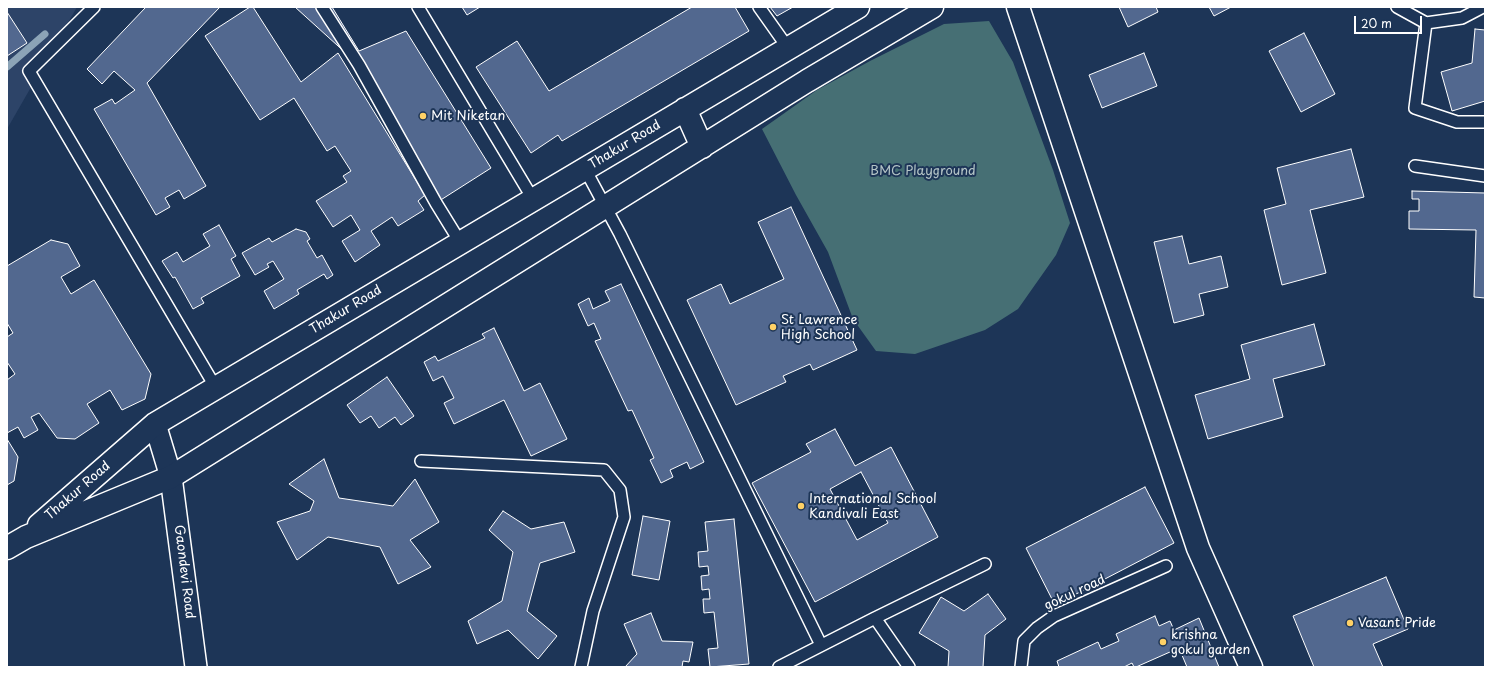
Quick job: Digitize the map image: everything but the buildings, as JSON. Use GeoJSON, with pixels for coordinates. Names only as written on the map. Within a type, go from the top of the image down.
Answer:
{"type":"FeatureCollection","features":[{"type":"Feature","properties":{"kind":"street","name":"Thakur Road"},"geometry":{"type":"LineString","coordinates":[[26,537],[156,424],[584,168],[858,7]]}},
{"type":"Feature","properties":{"kind":"street","name":"Thakur Road"},"geometry":{"type":"LineString","coordinates":[[7,548],[26,537],[172,477],[807,81],[932,7]]}},
{"type":"Feature","properties":{"kind":"street"},"geometry":{"type":"LineString","coordinates":[[1018,7],[1198,548],[1251,667]]}},
{"type":"Feature","properties":{"kind":"street"},"geometry":{"type":"LineString","coordinates":[[685,109],[702,147]]}},
{"type":"Feature","properties":{"kind":"street","name":"Gaondevi Road"},"geometry":{"type":"LineString","coordinates":[[156,424],[172,477],[196,667]]}},
{"type":"Feature","properties":{"kind":"lane"},"geometry":{"type":"LineString","coordinates":[[94,7],[29,71],[216,388]]}},
{"type":"Feature","properties":{"kind":"lane"},"geometry":{"type":"LineString","coordinates":[[322,7],[358,65],[436,203],[460,242]]}},
{"type":"Feature","properties":{"kind":"lane"},"geometry":{"type":"LineString","coordinates":[[418,7],[533,199]]}},
{"type":"Feature","properties":{"kind":"lane"},"geometry":{"type":"LineString","coordinates":[[759,7],[788,48]]}},
{"type":"Feature","properties":{"kind":"lane"},"geometry":{"type":"LineString","coordinates":[[1397,7],[1426,23],[1462,18],[1483,7]]}},
{"type":"Feature","properties":{"kind":"lane"},"geometry":{"type":"LineString","coordinates":[[1426,23],[1415,108],[1457,122],[1485,122]]}},
{"type":"Feature","properties":{"kind":"lane"},"geometry":{"type":"LineString","coordinates":[[1415,166],[1485,176]]}},
{"type":"Feature","properties":{"kind":"lane"},"geometry":{"type":"LineString","coordinates":[[584,168],[606,207],[821,645]]}},
{"type":"Feature","properties":{"kind":"lane"},"geometry":{"type":"LineString","coordinates":[[421,461],[604,470],[620,490],[624,517],[593,611],[581,667]]}},
{"type":"Feature","properties":{"kind":"lane"},"geometry":{"type":"LineString","coordinates":[[779,667],[985,564]]}},
{"type":"Feature","properties":{"kind":"lane","name":"gokul road"},"geometry":{"type":"LineString","coordinates":[[1021,667],[1024,641],[1037,628],[1054,616],[1166,566]]}},
{"type":"Feature","properties":{"kind":"lane"},"geometry":{"type":"LineString","coordinates":[[875,618],[909,667]]}},
{"type":"Feature","properties":{"kind":"shaded area"},"geometry":{"type":"Polygon","coordinates":[[[7,7],[77,7],[7,129],[7,7]]]}},
{"type":"Feature","properties":{"kind":"green space","name":"BMC Playground"},"geometry":{"type":"Polygon","coordinates":[[[989,21],[1013,62],[1053,170],[1070,223],[1056,255],[1018,309],[985,330],[915,354],[876,351],[853,319],[828,252],[796,195],[762,129],[817,90],[870,61],[944,24],[989,21]]]}},
{"type":"Feature","properties":{"kind":"waterway"},"geometry":{"type":"LineString","coordinates":[[7,67],[45,34]]}},
{"type":"Feature","properties":{"kind":"place","name":"Mit Niketan"},"geometry":{"type":"Point","coordinates":[423,116]}},
{"type":"Feature","properties":{"kind":"place","name":"St Lawrence High School"},"geometry":{"type":"Point","coordinates":[773,327]}},
{"type":"Feature","properties":{"kind":"place","name":"International School Kandivali East"},"geometry":{"type":"Point","coordinates":[801,506]}},
{"type":"Feature","properties":{"kind":"place","name":"Vasant Pride"},"geometry":{"type":"Point","coordinates":[1350,623]}},
{"type":"Feature","properties":{"kind":"place","name":"krishna gokul garden"},"geometry":{"type":"Point","coordinates":[1163,642]}}]}
